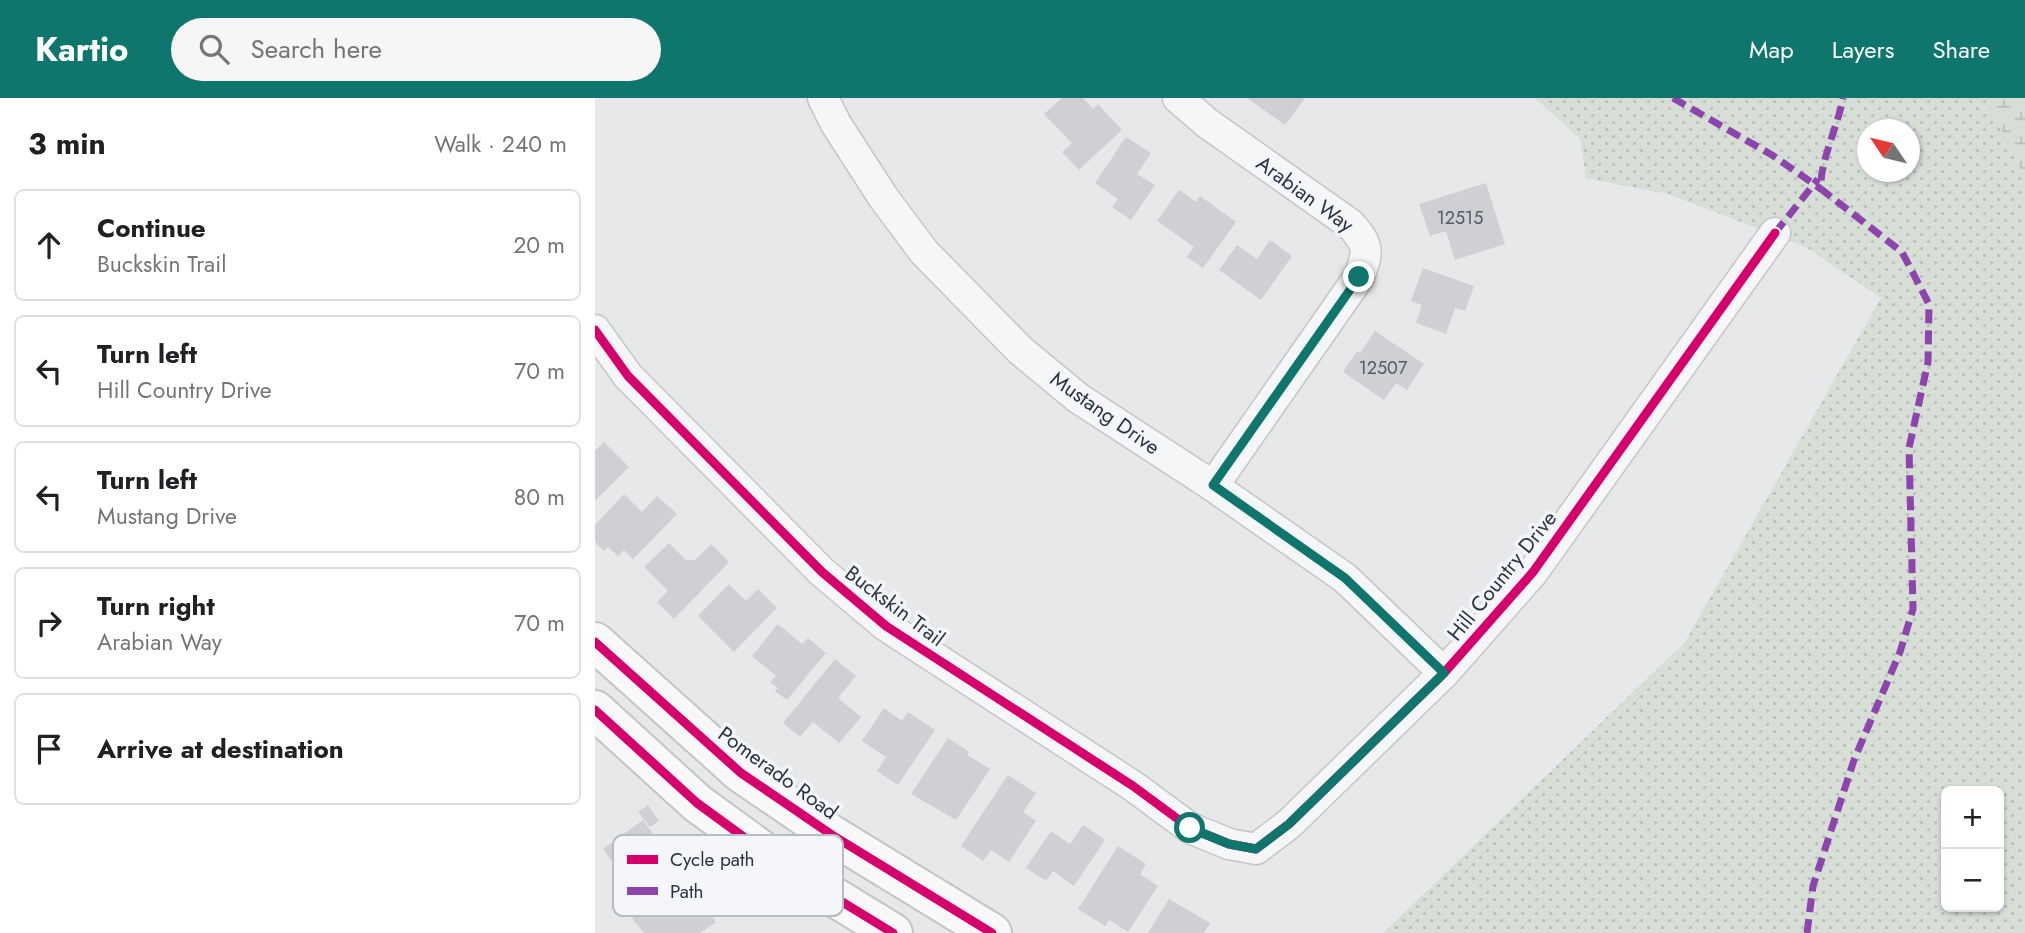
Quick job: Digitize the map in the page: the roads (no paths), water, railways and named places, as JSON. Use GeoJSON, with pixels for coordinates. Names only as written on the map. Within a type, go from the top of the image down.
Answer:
{"type":"FeatureCollection","features":[{"type":"Feature","properties":{"kind":"main road","name":"Pomerado Road"},"geometry":{"type":"LineString","coordinates":[[595,642],[741,773],[831,835]]}},
{"type":"Feature","properties":{"kind":"main road"},"geometry":{"type":"LineString","coordinates":[[595,710],[708,810],[742,835]]}},
{"type":"Feature","properties":{"kind":"main road","name":"Pomerado Road"},"geometry":{"type":"LineString","coordinates":[[843,842],[992,933]]}},
{"type":"Feature","properties":{"kind":"main road"},"geometry":{"type":"LineString","coordinates":[[843,902],[893,933]]}},
{"type":"Feature","properties":{"kind":"street","name":"Mustang Drive"},"geometry":{"type":"LineString","coordinates":[[823,98],[836,124],[876,187],[924,252],[1020,350],[1078,398],[1213,485],[1345,578],[1444,673]]}},
{"type":"Feature","properties":{"kind":"street","name":"Arabian Way"},"geometry":{"type":"LineString","coordinates":[[1178,98],[1207,123],[1350,223],[1364,239],[1367,257],[1359,277],[1213,485]]}},
{"type":"Feature","properties":{"kind":"street","name":"Hill Country Drive"},"geometry":{"type":"LineString","coordinates":[[1229,844],[1256,849],[1289,824],[1444,673],[1533,572],[1775,233]]}},
{"type":"Feature","properties":{"kind":"street","name":"Buckskin Trail"},"geometry":{"type":"LineString","coordinates":[[595,330],[628,376],[822,572],[886,626],[1133,786],[1190,828],[1229,844]]}}]}
